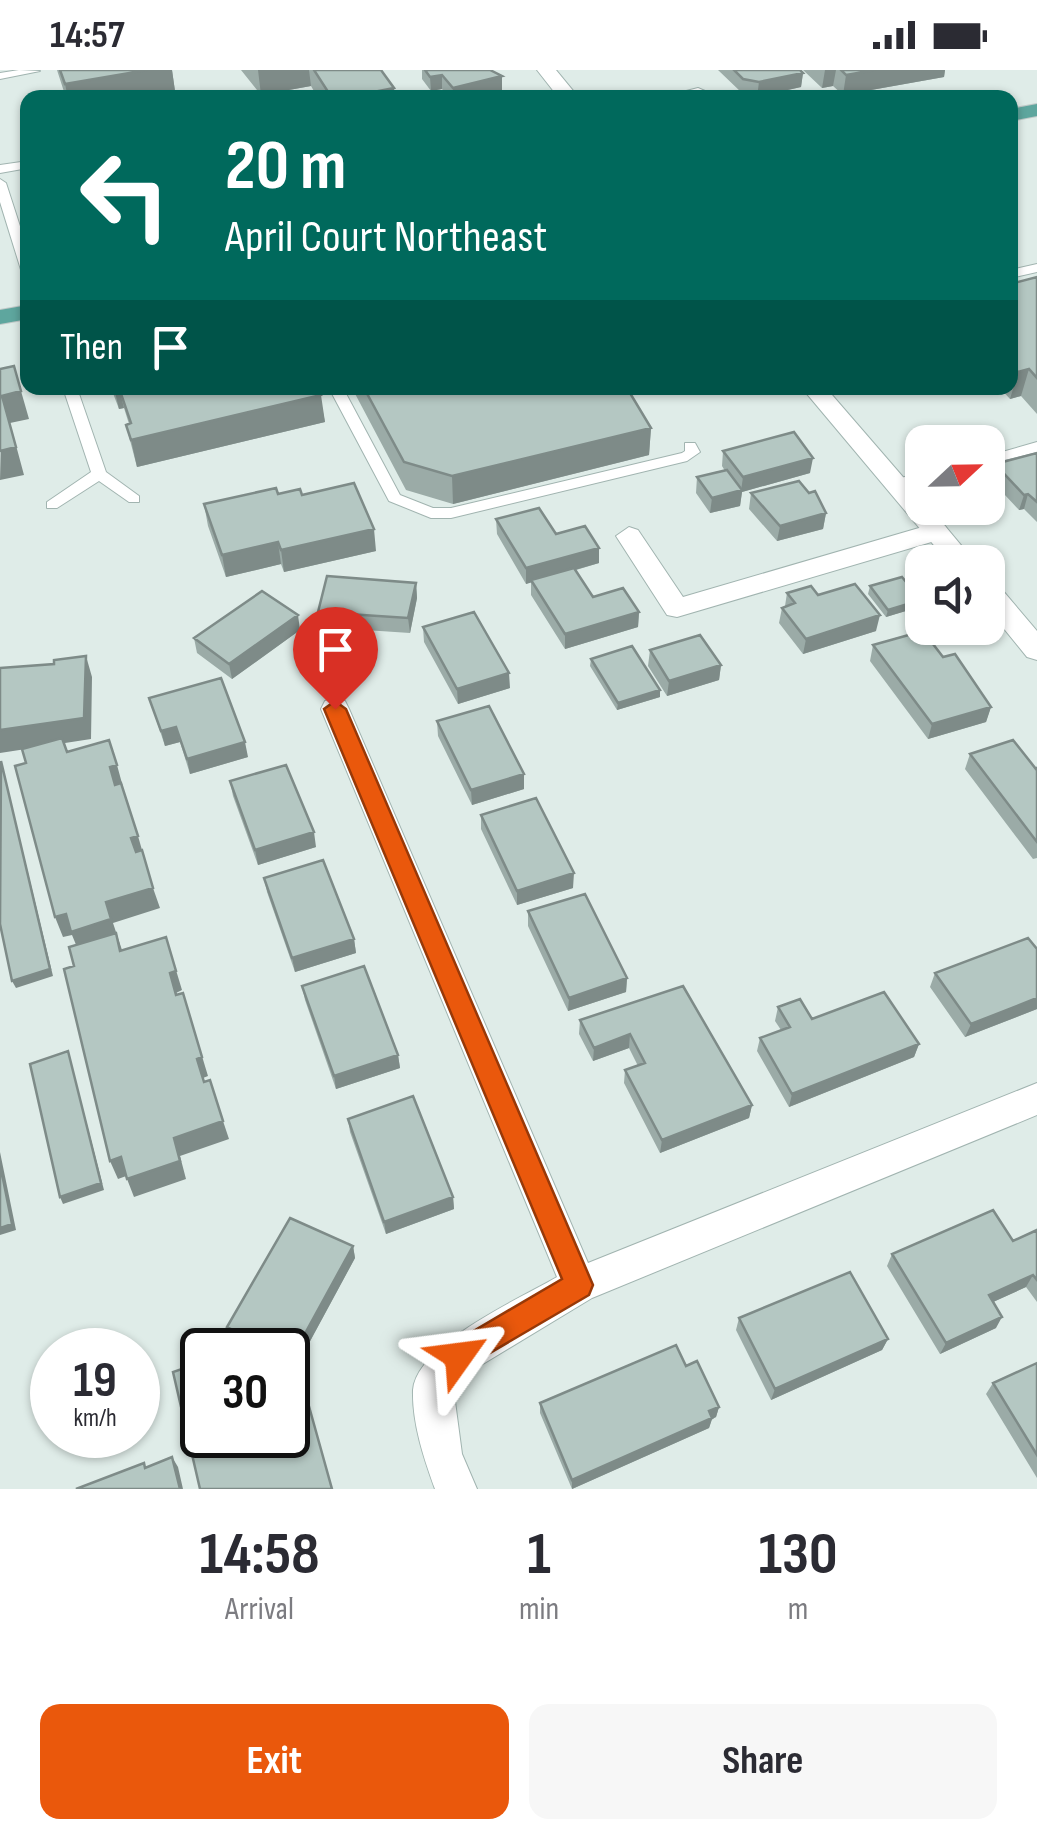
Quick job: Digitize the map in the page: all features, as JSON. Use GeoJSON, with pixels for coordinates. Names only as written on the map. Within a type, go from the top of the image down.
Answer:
{"type":"FeatureCollection","features":[{"type":"Feature","properties":{"kind":"street"},"geometry":{"type":"LineString","coordinates":[[546,70],[563,90]]}},
{"type":"Feature","properties":{"kind":"street"},"geometry":{"type":"LineString","coordinates":[[820,395],[947,545]]}},
{"type":"Feature","properties":{"kind":"street"},"geometry":{"type":"LineString","coordinates":[[629,536],[676,608],[936,532]]}},
{"type":"Feature","properties":{"kind":"street"},"geometry":{"type":"LineString","coordinates":[[1005,612],[1037,650]]}},
{"type":"Feature","properties":{"kind":"street"},"geometry":{"type":"LineString","coordinates":[[335,709],[579,1285]]}},
{"type":"Feature","properties":{"kind":"street"},"geometry":{"type":"LineString","coordinates":[[456,1489],[442,1454],[433,1388],[459,1356],[579,1285],[1037,1100]]}},
{"type":"Feature","properties":{"kind":"lane"},"geometry":{"type":"LineString","coordinates":[[0,76],[35,74]]}},
{"type":"Feature","properties":{"kind":"lane"},"geometry":{"type":"LineString","coordinates":[[0,183],[20,247]]}},
{"type":"Feature","properties":{"kind":"lane"},"geometry":{"type":"LineString","coordinates":[[72,395],[99,474],[134,499]]}},
{"type":"Feature","properties":{"kind":"lane"},"geometry":{"type":"LineString","coordinates":[[340,395],[394,498],[431,513],[497,504],[687,456],[692,452],[690,446]]}},
{"type":"Feature","properties":{"kind":"lane"},"geometry":{"type":"LineString","coordinates":[[1005,455],[1037,447]]}},
{"type":"Feature","properties":{"kind":"lane"},"geometry":{"type":"LineString","coordinates":[[52,505],[99,474]]}},
{"type":"Feature","properties":{"kind":"lane"},"geometry":{"type":"LineString","coordinates":[[896,484],[905,482]]}},
{"type":"Feature","properties":{"kind":"building"},"geometry":{"type":"Polygon","coordinates":[[[60,70],[147,70],[65,84],[60,70]]]}},
{"type":"Feature","properties":{"kind":"building"},"geometry":{"type":"Polygon","coordinates":[[[314,70],[381,70],[394,88],[384,90],[327,90],[314,70]]]}},
{"type":"Feature","properties":{"kind":"building"},"geometry":{"type":"Polygon","coordinates":[[[425,70],[490,70],[502,76],[453,88],[442,75],[430,77],[425,70]]]}},
{"type":"Feature","properties":{"kind":"building"},"geometry":{"type":"Polygon","coordinates":[[[734,70],[803,73],[759,82],[743,79],[734,70]]]}},
{"type":"Feature","properties":{"kind":"building"},"geometry":{"type":"Polygon","coordinates":[[[841,70],[875,70],[846,75],[841,70]]]}},
{"type":"Feature","properties":{"kind":"building"},"geometry":{"type":"Polygon","coordinates":[[[1037,277],[1037,378],[1029,369],[1018,372],[1018,282],[1037,277]]]}},
{"type":"Feature","properties":{"kind":"building"},"geometry":{"type":"Polygon","coordinates":[[[14,366],[20,391],[2,396],[16,447],[0,451],[0,369],[14,366]]]}},
{"type":"Feature","properties":{"kind":"building"},"geometry":{"type":"Polygon","coordinates":[[[121,395],[321,395],[131,440],[126,425],[131,423],[121,395]]]}},
{"type":"Feature","properties":{"kind":"building"},"geometry":{"type":"Polygon","coordinates":[[[368,395],[631,395],[651,428],[452,476],[404,462],[368,395]]]}},
{"type":"Feature","properties":{"kind":"building"},"geometry":{"type":"Polygon","coordinates":[[[794,432],[813,458],[743,477],[723,451],[794,432]]]}},
{"type":"Feature","properties":{"kind":"building"},"geometry":{"type":"Polygon","coordinates":[[[1037,453],[1037,502],[1024,495],[1005,475],[1005,461],[1037,453]]]}},
{"type":"Feature","properties":{"kind":"building"},"geometry":{"type":"Polygon","coordinates":[[[727,470],[742,490],[712,498],[697,477],[727,470]]]}},
{"type":"Feature","properties":{"kind":"building"},"geometry":{"type":"Polygon","coordinates":[[[799,481],[809,493],[815,491],[826,513],[780,526],[751,493],[799,481]]]}},
{"type":"Feature","properties":{"kind":"building"},"geometry":{"type":"Polygon","coordinates":[[[354,483],[374,529],[281,550],[278,542],[222,555],[204,504],[276,488],[278,494],[300,489],[302,495],[354,483]]]}},
{"type":"Feature","properties":{"kind":"building"},"geometry":{"type":"Polygon","coordinates":[[[539,508],[556,534],[585,526],[599,548],[526,568],[496,519],[539,508]]]}},
{"type":"Feature","properties":{"kind":"building"},"geometry":{"type":"Polygon","coordinates":[[[574,568],[593,597],[623,588],[639,612],[565,634],[531,580],[574,568]]]}},
{"type":"Feature","properties":{"kind":"building"},"geometry":{"type":"Polygon","coordinates":[[[327,576],[416,583],[408,618],[318,612],[327,576]]]}},
{"type":"Feature","properties":{"kind":"building"},"geometry":{"type":"Polygon","coordinates":[[[902,577],[905,605],[888,610],[870,586],[902,577]]]}},
{"type":"Feature","properties":{"kind":"building"},"geometry":{"type":"Polygon","coordinates":[[[855,584],[880,615],[806,639],[782,608],[795,603],[787,593],[811,586],[818,595],[855,584]]]}},
{"type":"Feature","properties":{"kind":"building"},"geometry":{"type":"Polygon","coordinates":[[[262,591],[298,615],[229,664],[194,638],[262,591]]]}},
{"type":"Feature","properties":{"kind":"building"},"geometry":{"type":"Polygon","coordinates":[[[474,612],[509,673],[457,689],[423,627],[474,612]]]}},
{"type":"Feature","properties":{"kind":"building"},"geometry":{"type":"Polygon","coordinates":[[[700,635],[721,665],[669,681],[650,650],[700,635]]]}},
{"type":"Feature","properties":{"kind":"building"},"geometry":{"type":"Polygon","coordinates":[[[905,636],[905,645],[934,645],[943,657],[955,654],[991,707],[932,724],[873,645],[905,636]]]}},
{"type":"Feature","properties":{"kind":"building"},"geometry":{"type":"Polygon","coordinates":[[[632,646],[660,690],[618,703],[591,659],[632,646]]]}},
{"type":"Feature","properties":{"kind":"building"},"geometry":{"type":"Polygon","coordinates":[[[86,656],[84,718],[0,730],[0,668],[54,664],[54,660],[86,656]]]}},
{"type":"Feature","properties":{"kind":"building"},"geometry":{"type":"Polygon","coordinates":[[[221,678],[245,742],[187,759],[176,727],[161,731],[149,698],[221,678]]]}},
{"type":"Feature","properties":{"kind":"building"},"geometry":{"type":"Polygon","coordinates":[[[489,706],[524,774],[471,790],[437,721],[489,706]]]}},
{"type":"Feature","properties":{"kind":"building"},"geometry":{"type":"Polygon","coordinates":[[[62,738],[67,752],[109,740],[117,765],[110,767],[115,785],[121,783],[138,836],[131,838],[136,852],[142,850],[153,888],[106,902],[111,919],[71,932],[66,914],[55,917],[15,766],[26,763],[22,749],[62,738]]]}},
{"type":"Feature","properties":{"kind":"building"},"geometry":{"type":"Polygon","coordinates":[[[1013,740],[1037,768],[1037,842],[970,754],[1013,740]]]}},
{"type":"Feature","properties":{"kind":"building"},"geometry":{"type":"Polygon","coordinates":[[[1,761],[50,969],[12,981],[0,924],[1,761]]]}},
{"type":"Feature","properties":{"kind":"building"},"geometry":{"type":"Polygon","coordinates":[[[286,765],[314,832],[255,850],[230,781],[286,765]]]}},
{"type":"Feature","properties":{"kind":"building"},"geometry":{"type":"Polygon","coordinates":[[[536,798],[574,873],[517,891],[481,815],[536,798]]]}},
{"type":"Feature","properties":{"kind":"building"},"geometry":{"type":"Polygon","coordinates":[[[323,860],[354,939],[292,958],[264,878],[323,860]]]}},
{"type":"Feature","properties":{"kind":"building"},"geometry":{"type":"Polygon","coordinates":[[[585,894],[627,978],[569,998],[528,911],[585,894]]]}},
{"type":"Feature","properties":{"kind":"building"},"geometry":{"type":"Polygon","coordinates":[[[116,933],[120,951],[166,937],[176,971],[170,973],[176,995],[183,993],[202,1057],[197,1059],[204,1082],[210,1080],[223,1121],[174,1138],[180,1161],[127,1179],[121,1157],[110,1161],[64,969],[74,966],[69,947],[116,933]]]}},
{"type":"Feature","properties":{"kind":"building"},"geometry":{"type":"Polygon","coordinates":[[[1028,938],[1037,949],[1037,998],[971,1024],[935,973],[1028,938]]]}},
{"type":"Feature","properties":{"kind":"building"},"geometry":{"type":"Polygon","coordinates":[[[364,966],[398,1055],[334,1076],[302,986],[364,966]]]}},
{"type":"Feature","properties":{"kind":"building"},"geometry":{"type":"Polygon","coordinates":[[[683,986],[752,1105],[662,1140],[625,1070],[645,1063],[630,1034],[594,1048],[580,1020],[683,986]]]}},
{"type":"Feature","properties":{"kind":"building"},"geometry":{"type":"Polygon","coordinates":[[[884,992],[919,1044],[792,1094],[760,1038],[790,1027],[778,1007],[800,999],[812,1019],[884,992]]]}},
{"type":"Feature","properties":{"kind":"building"},"geometry":{"type":"Polygon","coordinates":[[[68,1051],[101,1183],[60,1197],[30,1064],[68,1051]]]}},
{"type":"Feature","properties":{"kind":"building"},"geometry":{"type":"Polygon","coordinates":[[[413,1096],[453,1197],[384,1222],[348,1119],[413,1096]]]}},
{"type":"Feature","properties":{"kind":"building"},"geometry":{"type":"Polygon","coordinates":[[[0,1164],[12,1224],[0,1228],[0,1164]]]}},
{"type":"Feature","properties":{"kind":"building"},"geometry":{"type":"Polygon","coordinates":[[[993,1210],[1013,1241],[1037,1230],[1037,1280],[1033,1275],[989,1295],[1002,1317],[946,1343],[892,1254],[993,1210]]]}},
{"type":"Feature","properties":{"kind":"building"},"geometry":{"type":"Polygon","coordinates":[[[290,1218],[353,1246],[308,1328],[227,1327],[290,1218]]]}},
{"type":"Feature","properties":{"kind":"building"},"geometry":{"type":"Polygon","coordinates":[[[850,1272],[888,1339],[775,1389],[739,1318],[850,1272]]]}},
{"type":"Feature","properties":{"kind":"building"},"geometry":{"type":"Polygon","coordinates":[[[676,1345],[686,1366],[697,1361],[719,1407],[709,1411],[712,1418],[572,1480],[540,1403],[676,1345]]]}},
{"type":"Feature","properties":{"kind":"building"},"geometry":{"type":"Polygon","coordinates":[[[1037,1363],[1037,1455],[993,1383],[1037,1363]]]}},
{"type":"Feature","properties":{"kind":"building"},"geometry":{"type":"Polygon","coordinates":[[[180,1370],[180,1402],[173,1372],[180,1370]]]}},
{"type":"Feature","properties":{"kind":"building"},"geometry":{"type":"Polygon","coordinates":[[[310,1410],[332,1489],[200,1489],[193,1458],[310,1458],[310,1410]]]}},
{"type":"Feature","properties":{"kind":"building"},"geometry":{"type":"Polygon","coordinates":[[[172,1457],[180,1489],[76,1489],[144,1463],[145,1468],[172,1457]]]}},
{"type":"Feature","properties":{"kind":"route"},"geometry":{"type":"LineString","coordinates":[[335,709],[579,1285],[459,1356]]}}]}
